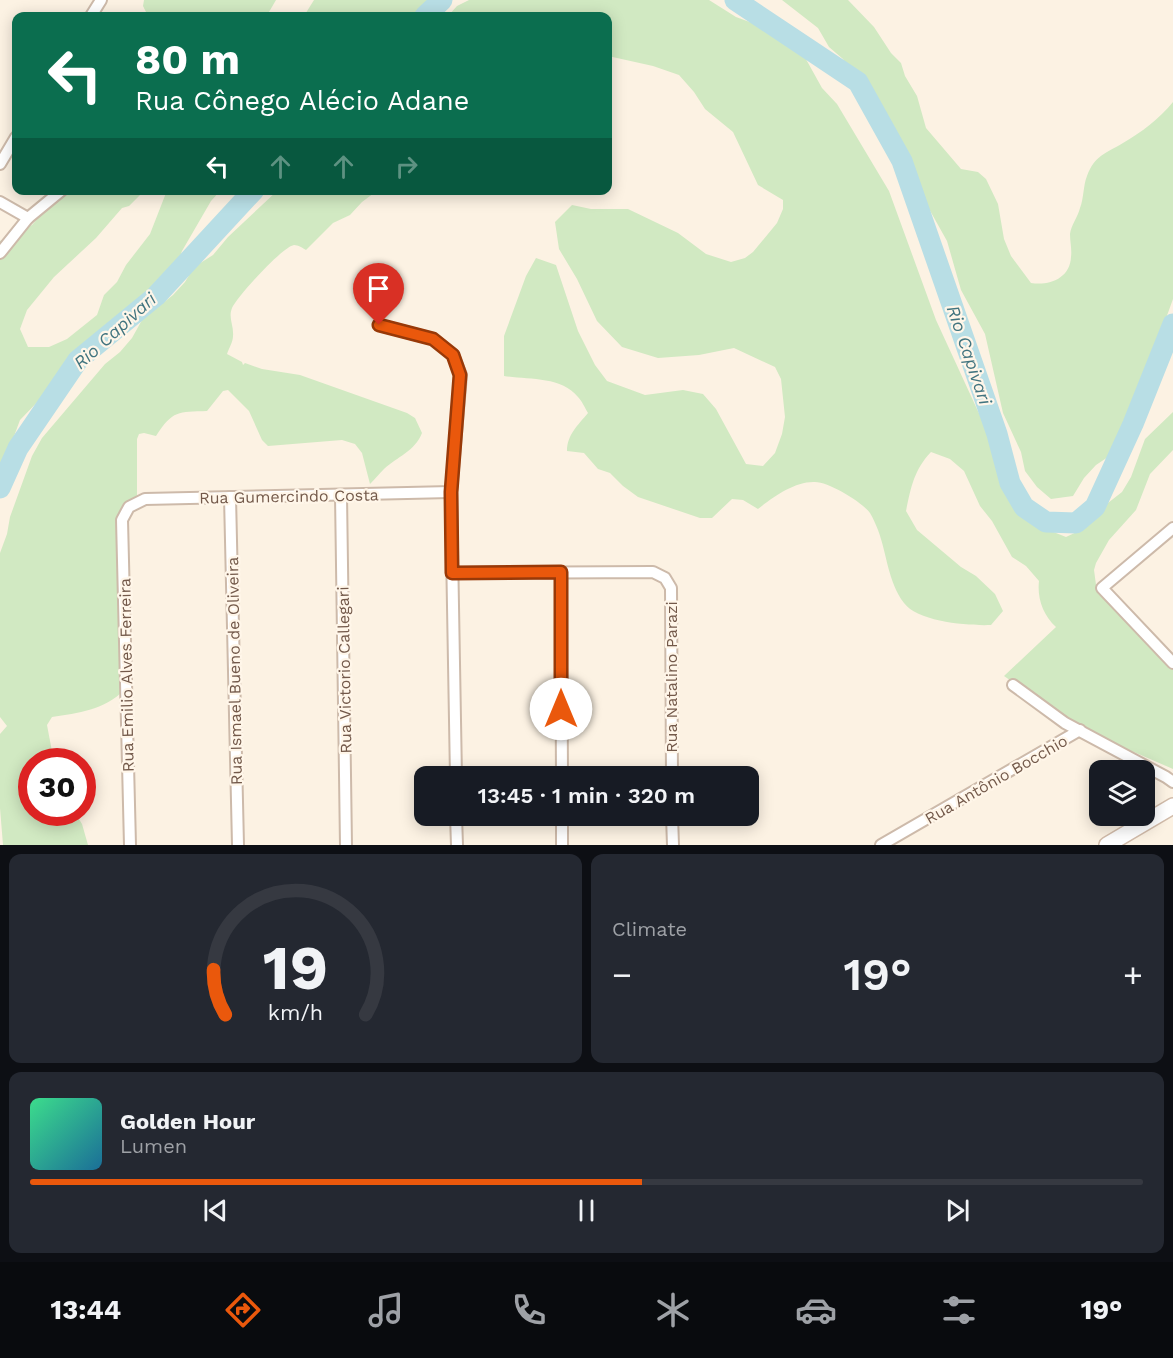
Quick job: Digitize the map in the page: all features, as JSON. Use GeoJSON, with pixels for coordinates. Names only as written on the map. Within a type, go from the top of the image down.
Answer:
{"type":"FeatureCollection","features":[{"type":"Feature","properties":{"kind":"street"},"geometry":{"type":"LineString","coordinates":[[0,164],[12,144]]}},
{"type":"Feature","properties":{"kind":"street"},"geometry":{"type":"LineString","coordinates":[[0,253],[28,218],[56,195]]}},
{"type":"Feature","properties":{"kind":"street"},"geometry":{"type":"LineString","coordinates":[[0,202],[28,218]]}},
{"type":"Feature","properties":{"kind":"street"},"geometry":{"type":"LineString","coordinates":[[379,325],[433,339],[453,355],[460,375],[451,492],[456,766]]}},
{"type":"Feature","properties":{"kind":"street","name":"Rua Gumercindo Costa"},"geometry":{"type":"LineString","coordinates":[[129,507],[145,499],[451,492]]}},
{"type":"Feature","properties":{"kind":"street","name":"Rua Victorio Callegari"},"geometry":{"type":"LineString","coordinates":[[341,495],[346,845]]}},
{"type":"Feature","properties":{"kind":"street","name":"Rua Ismael Bueno de Oliveira"},"geometry":{"type":"LineString","coordinates":[[230,497],[238,845]]}},
{"type":"Feature","properties":{"kind":"street","name":"Rua Emilio Alves Ferreira"},"geometry":{"type":"LineString","coordinates":[[129,507],[122,520],[130,845]]}},
{"type":"Feature","properties":{"kind":"street"},"geometry":{"type":"LineString","coordinates":[[1173,528],[1102,588],[1173,663]]}},
{"type":"Feature","properties":{"kind":"street"},"geometry":{"type":"LineString","coordinates":[[452,573],[561,572],[562,766]]}},
{"type":"Feature","properties":{"kind":"street","name":"Rua Natalino Parazi"},"geometry":{"type":"LineString","coordinates":[[561,572],[653,572],[666,578],[671,588],[672,766]]}},
{"type":"Feature","properties":{"kind":"street"},"geometry":{"type":"LineString","coordinates":[[1013,685],[1065,723],[1173,782]]}},
{"type":"Feature","properties":{"kind":"street","name":"Rua Antônio Bocchio"},"geometry":{"type":"LineString","coordinates":[[881,845],[1080,730]]}},
{"type":"Feature","properties":{"kind":"street"},"geometry":{"type":"LineString","coordinates":[[1107,845],[1173,806]]}},
{"type":"Feature","properties":{"kind":"street"},"geometry":{"type":"LineString","coordinates":[[456,826],[457,845]]}},
{"type":"Feature","properties":{"kind":"street"},"geometry":{"type":"LineString","coordinates":[[562,826],[562,845]]}},
{"type":"Feature","properties":{"kind":"street"},"geometry":{"type":"LineString","coordinates":[[671,844],[672,826]]}},
{"type":"Feature","properties":{"kind":"green space"},"geometry":{"type":"Polygon","coordinates":[[[144,0],[276,0],[269,12],[146,12],[143,6],[144,0]]]}},
{"type":"Feature","properties":{"kind":"green space"},"geometry":{"type":"Polygon","coordinates":[[[314,0],[438,0],[428,12],[306,12],[314,0]]]}},
{"type":"Feature","properties":{"kind":"green space"},"geometry":{"type":"Polygon","coordinates":[[[469,0],[709,0],[736,17],[774,31],[802,52],[822,88],[837,104],[889,191],[936,320],[994,446],[1022,499],[1051,531],[1066,537],[1083,529],[1090,517],[1122,492],[1131,477],[1145,439],[1173,412],[1173,450],[1150,474],[1136,510],[1109,540],[1094,570],[1097,592],[1173,670],[1173,769],[1081,729],[1004,676],[1056,627],[1042,606],[1039,581],[1026,566],[1012,557],[992,521],[980,506],[964,471],[950,459],[931,452],[925,459],[914,479],[906,511],[917,530],[961,567],[976,576],[995,594],[1003,611],[991,625],[970,625],[932,619],[920,615],[904,603],[894,586],[881,539],[870,513],[853,498],[828,485],[815,482],[800,484],[777,495],[758,509],[743,500],[732,499],[712,518],[700,518],[638,497],[610,473],[598,469],[584,453],[567,451],[571,435],[588,413],[579,399],[563,385],[544,380],[504,376],[504,336],[526,276],[536,258],[556,265],[578,331],[595,365],[607,381],[645,395],[683,390],[703,394],[716,409],[746,464],[763,466],[775,453],[785,417],[781,379],[775,367],[734,348],[699,355],[658,358],[622,347],[597,321],[577,279],[559,249],[555,222],[572,205],[591,209],[628,209],[678,233],[706,254],[731,262],[745,258],[753,252],[777,223],[783,209],[783,200],[758,185],[733,132],[705,109],[679,75],[653,66],[612,57],[612,12],[452,12],[457,6],[469,0]]]}},
{"type":"Feature","properties":{"kind":"green space"},"geometry":{"type":"Polygon","coordinates":[[[782,0],[848,0],[874,27],[891,53],[901,63],[905,76],[917,96],[926,128],[961,169],[978,172],[986,179],[998,204],[1004,239],[1011,256],[1031,283],[1052,282],[1067,270],[1071,257],[1070,234],[1078,215],[1087,176],[1093,164],[1101,156],[1150,125],[1173,102],[1173,299],[1136,401],[1131,438],[1096,465],[1084,478],[1073,496],[1051,499],[1037,487],[1025,471],[1021,452],[1003,413],[985,334],[961,290],[947,241],[914,182],[889,130],[851,76],[843,59],[829,47],[818,28],[782,0]]]}},
{"type":"Feature","properties":{"kind":"green space"},"geometry":{"type":"Polygon","coordinates":[[[58,195],[140,195],[129,206],[122,208],[96,238],[54,277],[27,310],[20,329],[28,347],[49,347],[67,339],[97,315],[104,295],[117,282],[126,265],[150,234],[165,195],[216,195],[182,251],[175,270],[135,310],[95,337],[72,366],[20,420],[0,474],[0,241],[32,225],[58,195]]]}},
{"type":"Feature","properties":{"kind":"green space"},"geometry":{"type":"Polygon","coordinates":[[[273,195],[371,195],[350,215],[333,223],[306,250],[294,245],[270,263],[232,308],[233,338],[227,354],[242,362],[243,365],[245,363],[262,369],[300,375],[407,413],[415,418],[422,433],[415,445],[384,469],[370,484],[362,453],[355,444],[342,440],[268,446],[262,440],[249,411],[228,390],[223,391],[207,411],[177,414],[167,421],[156,436],[139,434],[137,439],[137,495],[128,521],[128,546],[120,577],[124,690],[117,697],[100,706],[52,717],[47,725],[51,748],[18,748],[18,826],[83,826],[88,845],[3,845],[0,808],[0,734],[7,726],[0,717],[0,553],[10,517],[32,456],[42,438],[105,364],[132,338],[142,320],[173,295],[185,282],[194,267],[213,255],[228,237],[273,195]]]}},
{"type":"Feature","properties":{"kind":"waterway","name":"Rio Capivari"},"geometry":{"type":"LineString","coordinates":[[429,12],[442,0]]}},
{"type":"Feature","properties":{"kind":"waterway","name":"Rio Capivari"},"geometry":{"type":"LineString","coordinates":[[735,0],[858,82],[902,161],[997,434],[1010,483],[1024,507],[1046,522],[1076,523],[1095,507],[1133,424],[1173,324]]}},
{"type":"Feature","properties":{"kind":"waterway","name":"Rio Capivari"},"geometry":{"type":"LineString","coordinates":[[0,488],[18,448],[78,360],[156,296],[249,195]]}},
{"type":"Feature","properties":{"kind":"route"},"geometry":{"type":"LineString","coordinates":[[379,325],[433,339],[453,355],[460,375],[451,492],[452,573],[561,572],[561,709]]}}]}
